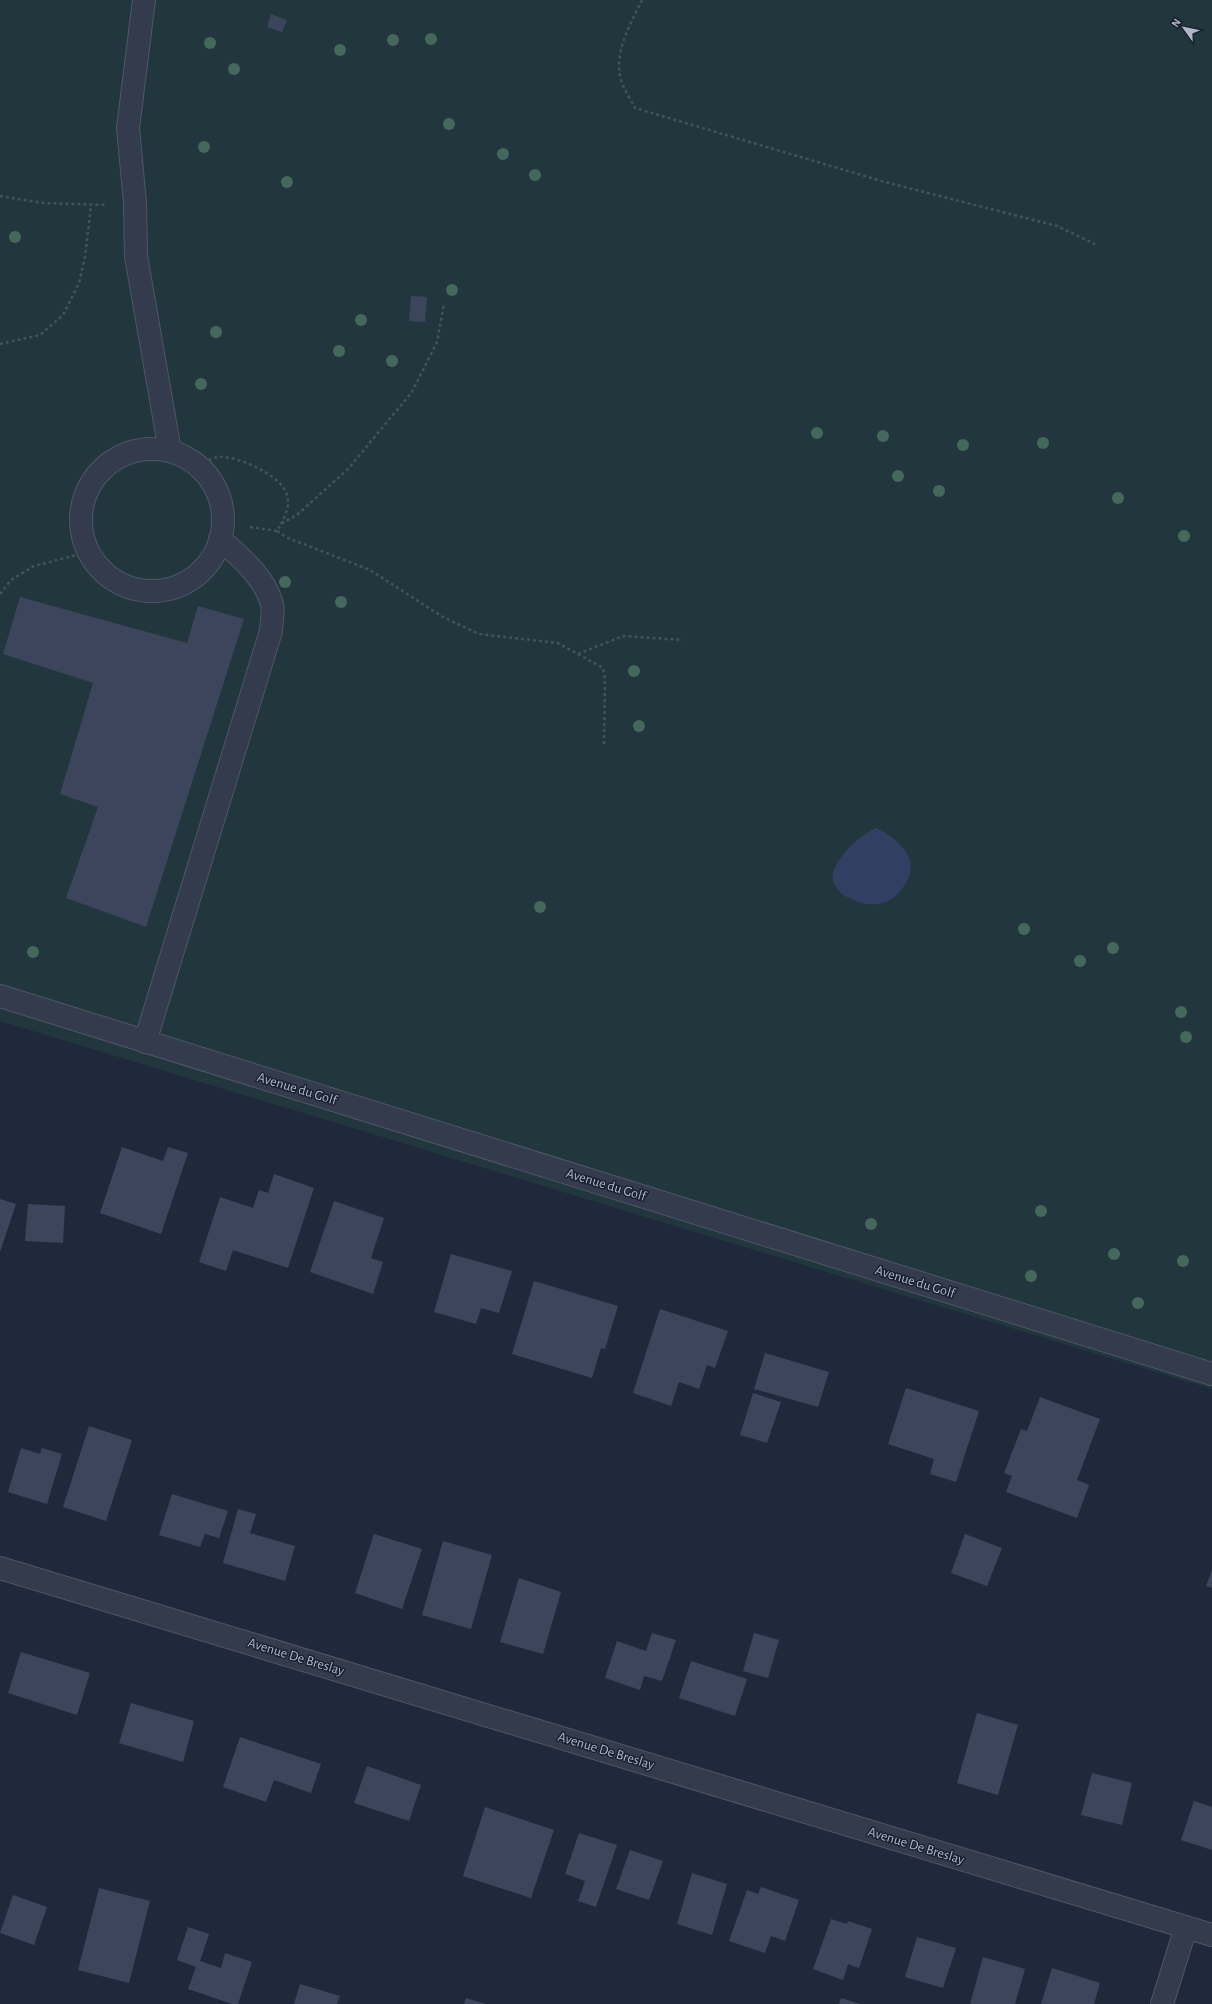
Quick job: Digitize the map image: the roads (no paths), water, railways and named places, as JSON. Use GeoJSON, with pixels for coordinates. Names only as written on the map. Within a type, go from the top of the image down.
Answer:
{"type":"FeatureCollection","features":[{"type":"Feature","properties":{"kind":"street"},"geometry":{"type":"LineString","coordinates":[[144,0],[128,128],[135,204],[136,256],[170,451]]}},
{"type":"Feature","properties":{"kind":"street"},"geometry":{"type":"LineString","coordinates":[[147,449],[170,451],[185,457],[198,466],[212,481],[220,500],[223,520],[220,539],[210,561],[193,578],[172,589],[148,592],[125,586],[104,574],[88,552],[82,533],[82,509],[88,486],[103,468],[123,455],[147,449]]}},
{"type":"Feature","properties":{"kind":"street"},"geometry":{"type":"LineString","coordinates":[[145,1042],[271,631],[272,605],[265,588],[249,565],[220,539]]}},
{"type":"Feature","properties":{"kind":"street","name":"Avenue du Golf"},"geometry":{"type":"LineString","coordinates":[[0,996],[1212,1374]]}},
{"type":"Feature","properties":{"kind":"street","name":"Avenue De Breslay"},"geometry":{"type":"LineString","coordinates":[[0,1568],[1212,1935]]}},
{"type":"Feature","properties":{"kind":"street"},"geometry":{"type":"LineString","coordinates":[[1162,2004],[1186,1927]]}},
{"type":"Feature","properties":{"kind":"water"},"geometry":{"type":"Polygon","coordinates":[[[876,828],[900,844],[910,859],[911,868],[904,886],[900,892],[890,900],[883,903],[866,904],[857,902],[841,893],[835,886],[833,879],[834,870],[841,857],[857,840],[876,828]]]}}]}
